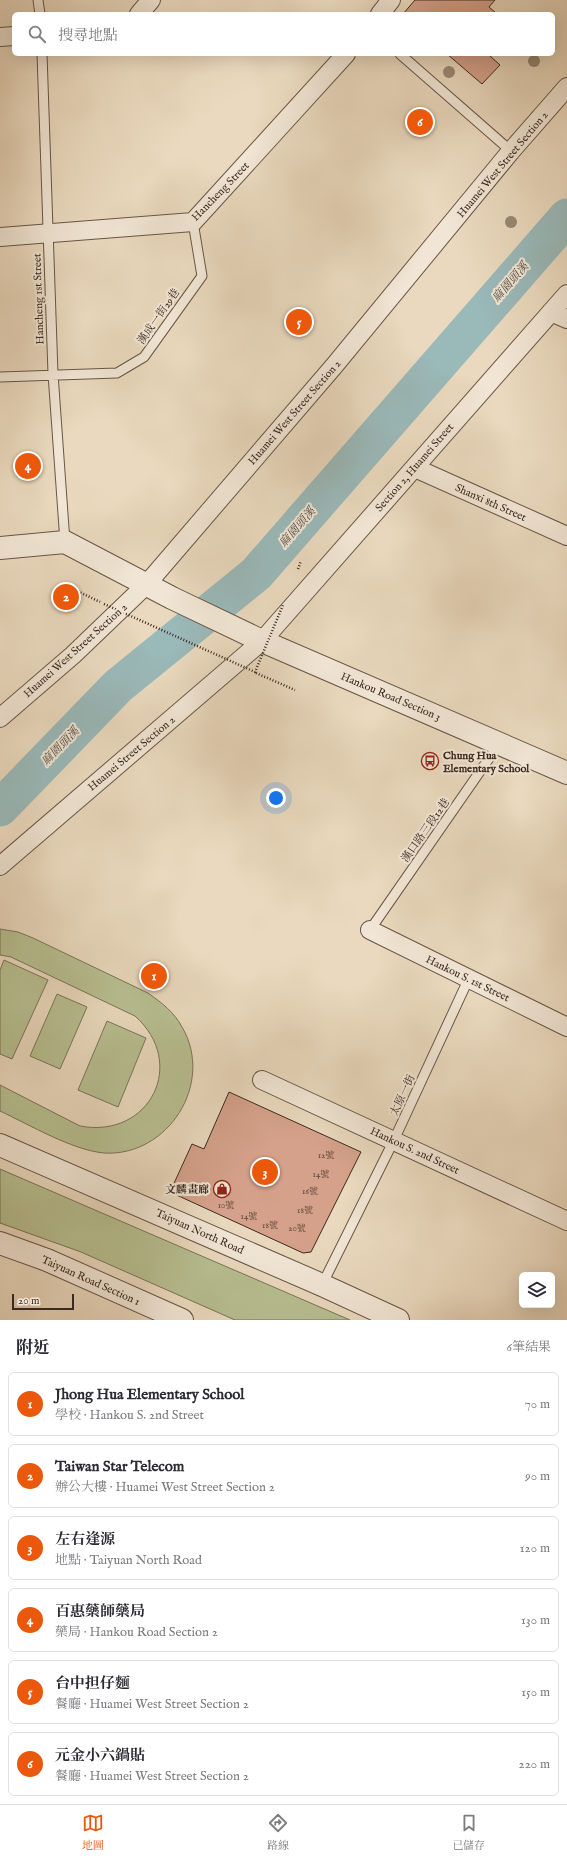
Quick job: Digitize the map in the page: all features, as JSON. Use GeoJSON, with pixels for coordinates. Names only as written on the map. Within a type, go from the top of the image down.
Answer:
{"type":"FeatureCollection","features":[{"type":"Feature","properties":{"kind":"street"},"geometry":{"type":"LineString","coordinates":[[141,12],[151,0]]}},
{"type":"Feature","properties":{"kind":"street"},"geometry":{"type":"LineString","coordinates":[[382,12],[391,0]]}},
{"type":"Feature","properties":{"kind":"street"},"geometry":{"type":"LineString","coordinates":[[0,37],[12,36]]}},
{"type":"Feature","properties":{"kind":"street","name":"Hancheng Street"},"geometry":{"type":"LineString","coordinates":[[0,238],[48,232],[193,222],[344,56]]}},
{"type":"Feature","properties":{"kind":"street","name":"Huamei West Street Section 2"},"geometry":{"type":"LineString","coordinates":[[0,718],[73,655],[146,585],[334,366],[511,151],[567,87]]}},
{"type":"Feature","properties":{"kind":"street","name":"Section 2, Huamei Street"},"geometry":{"type":"LineString","coordinates":[[262,641],[415,468],[457,417],[559,315],[567,294]]}},
{"type":"Feature","properties":{"kind":"street","name":"Shanxi 8th Street"},"geometry":{"type":"LineString","coordinates":[[415,468],[567,536]]}},
{"type":"Feature","properties":{"kind":"street"},"geometry":{"type":"LineString","coordinates":[[0,548],[65,542]]}},
{"type":"Feature","properties":{"kind":"street","name":"Hankou Road Section 3"},"geometry":{"type":"LineString","coordinates":[[65,542],[146,585],[262,641],[567,772]]}},
{"type":"Feature","properties":{"kind":"street","name":"Huamei Street Section 2"},"geometry":{"type":"LineString","coordinates":[[0,866],[262,641]]}},
{"type":"Feature","properties":{"kind":"street","name":"Hankou S. 1st Street"},"geometry":{"type":"LineString","coordinates":[[370,930],[567,1026]]}},
{"type":"Feature","properties":{"kind":"street","name":"Hankou S. 2nd Street"},"geometry":{"type":"LineString","coordinates":[[262,1080],[567,1221]]}},
{"type":"Feature","properties":{"kind":"street","name":"Taiyuan North Road"},"geometry":{"type":"LineString","coordinates":[[0,1145],[322,1285],[398,1320]]}},
{"type":"Feature","properties":{"kind":"street","name":"Taiyuan Road Section 1"},"geometry":{"type":"LineString","coordinates":[[0,1242],[47,1260],[182,1320]]}},
{"type":"Feature","properties":{"kind":"lane"},"geometry":{"type":"LineString","coordinates":[[38,0],[40,12]]}},
{"type":"Feature","properties":{"kind":"lane","name":"Hancheng 1st Street"},"geometry":{"type":"LineString","coordinates":[[42,56],[54,374],[65,542]]}},
{"type":"Feature","properties":{"kind":"lane"},"geometry":{"type":"LineString","coordinates":[[402,56],[511,151]]}},
{"type":"Feature","properties":{"kind":"lane","name":"漢成一街29巷"},"geometry":{"type":"LineString","coordinates":[[0,377],[117,373],[144,357],[202,276],[193,222]]}},
{"type":"Feature","properties":{"kind":"lane","name":"漢口路三段12巷"},"geometry":{"type":"LineString","coordinates":[[370,930],[500,743]]}},
{"type":"Feature","properties":{"kind":"lane","name":"太原一街"},"geometry":{"type":"LineString","coordinates":[[322,1285],[394,1140],[469,978]]}},
{"type":"Feature","properties":{"kind":"path"},"geometry":{"type":"LineString","coordinates":[[68,586],[104,604],[295,690]]}},
{"type":"Feature","properties":{"kind":"path"},"geometry":{"type":"LineString","coordinates":[[255,672],[283,605]]}},
{"type":"Feature","properties":{"kind":"green space"},"geometry":{"type":"Polygon","coordinates":[[[0,929],[18,932],[33,938],[148,993],[171,1012],[182,1027],[191,1049],[193,1071],[189,1093],[179,1112],[166,1130],[148,1143],[127,1151],[104,1153],[92,1151],[65,1142],[0,1111],[0,1085],[80,1126],[105,1127],[126,1121],[142,1109],[154,1094],[159,1075],[159,1055],[151,1035],[135,1016],[11,957],[0,955],[0,929]]]}},
{"type":"Feature","properties":{"kind":"green space"},"geometry":{"type":"Polygon","coordinates":[[[4,960],[48,980],[12,1059],[0,1054],[0,970],[4,960]]]}},
{"type":"Feature","properties":{"kind":"green space"},"geometry":{"type":"Polygon","coordinates":[[[57,994],[87,1007],[60,1069],[30,1056],[57,994]]]}},
{"type":"Feature","properties":{"kind":"green space"},"geometry":{"type":"Polygon","coordinates":[[[107,1021],[146,1038],[118,1107],[78,1090],[107,1021]]]}},
{"type":"Feature","properties":{"kind":"green space"},"geometry":{"type":"Polygon","coordinates":[[[0,1169],[350,1320],[235,1320],[81,1252],[0,1223],[0,1169]]]}},
{"type":"Feature","properties":{"kind":"building"},"geometry":{"type":"Polygon","coordinates":[[[415,0],[495,0],[489,7],[495,12],[405,12],[415,0]]]}},
{"type":"Feature","properties":{"kind":"building"},"geometry":{"type":"Polygon","coordinates":[[[449,56],[490,56],[500,65],[482,84],[449,56]]]}},
{"type":"Feature","properties":{"kind":"building"},"geometry":{"type":"Polygon","coordinates":[[[229,1092],[361,1152],[311,1252],[303,1253],[170,1192],[192,1144],[204,1149],[229,1092]]]}},
{"type":"Feature","properties":{"kind":"waterway","name":"麻園頭溪"},"geometry":{"type":"LineString","coordinates":[[0,808],[118,686],[256,574],[567,217]]}},
{"type":"Feature","properties":{"kind":"place","name":"元金小六鍋貼"},"geometry":{"type":"Point","coordinates":[420,122]}},
{"type":"Feature","properties":{"kind":"place","name":"台中担仔麵"},"geometry":{"type":"Point","coordinates":[299,322]}},
{"type":"Feature","properties":{"kind":"place","name":"百惠藥師藥局"},"geometry":{"type":"Point","coordinates":[28,466]}},
{"type":"Feature","properties":{"kind":"place","name":"Taiwan Star Telecom"},"geometry":{"type":"Point","coordinates":[66,597]}},
{"type":"Feature","properties":{"kind":"place","name":"Chung Hua Elementary School"},"geometry":{"type":"Point","coordinates":[430,761]}},
{"type":"Feature","properties":{"kind":"place","name":"Jhong Hua Elementary School"},"geometry":{"type":"Point","coordinates":[154,976]}},
{"type":"Feature","properties":{"kind":"place","name":"左右逢源"},"geometry":{"type":"Point","coordinates":[265,1172]}},
{"type":"Feature","properties":{"kind":"place","name":"文麟畫廊"},"geometry":{"type":"Point","coordinates":[222,1189]}}]}
